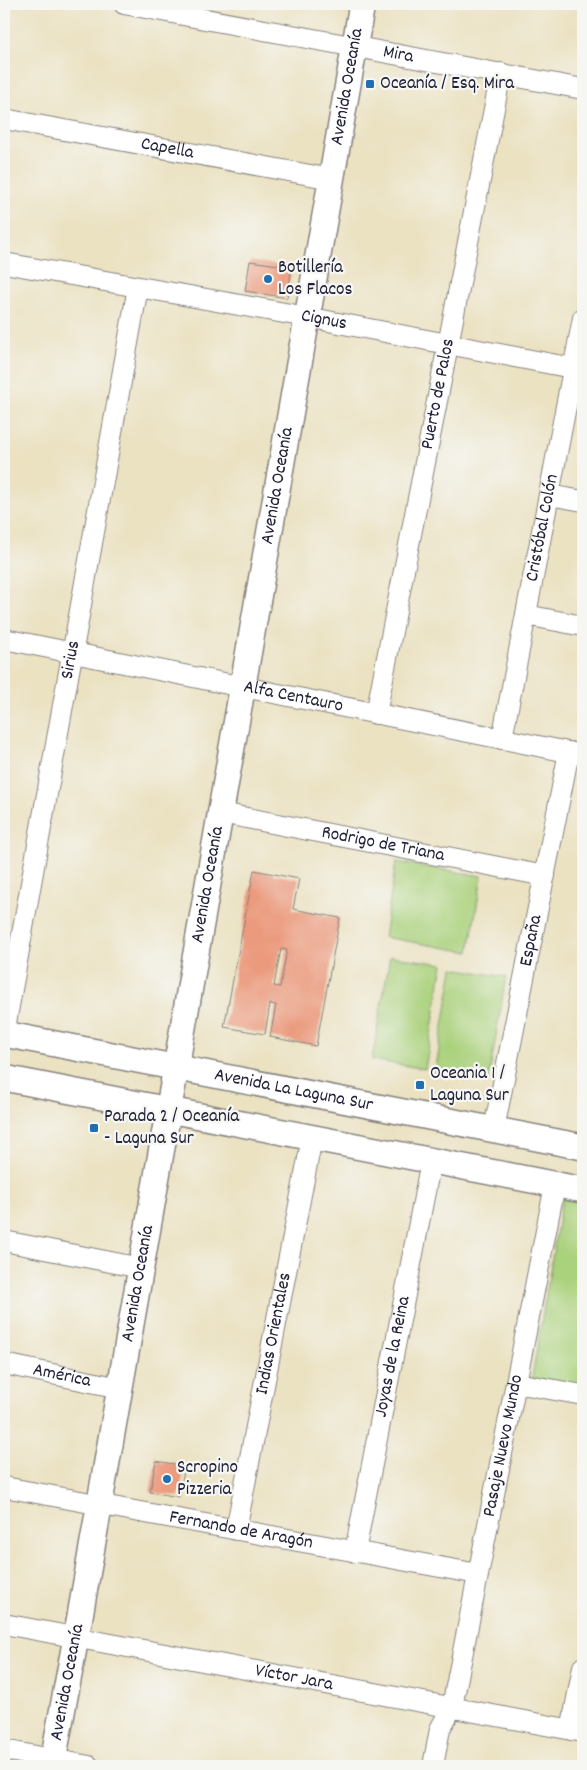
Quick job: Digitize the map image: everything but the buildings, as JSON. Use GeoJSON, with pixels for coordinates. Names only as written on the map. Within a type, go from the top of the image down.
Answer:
{"type":"FeatureCollection","features":[{"type":"Feature","properties":{"kind":"street","name":"Mira"},"geometry":{"type":"LineString","coordinates":[[124,4],[583,89]]}},
{"type":"Feature","properties":{"kind":"street","name":"Avenida Oceanía"},"geometry":{"type":"LineString","coordinates":[[53,1763],[362,4]]}},
{"type":"Feature","properties":{"kind":"street","name":"Puerto de Palos"},"geometry":{"type":"LineString","coordinates":[[376,714],[501,73]]}},
{"type":"Feature","properties":{"kind":"street","name":"Capella"},"geometry":{"type":"LineString","coordinates":[[4,119],[332,179]]}},
{"type":"Feature","properties":{"kind":"street","name":"Cignus"},"geometry":{"type":"LineString","coordinates":[[4,263],[307,317],[578,369]]}},
{"type":"Feature","properties":{"kind":"street","name":"Sirius"},"geometry":{"type":"LineString","coordinates":[[4,1034],[138,287]]}},
{"type":"Feature","properties":{"kind":"street","name":"Cristóbal Colón"},"geometry":{"type":"LineString","coordinates":[[502,738],[549,495],[578,369],[583,318]]}},
{"type":"Feature","properties":{"kind":"street"},"geometry":{"type":"LineString","coordinates":[[549,495],[583,502]]}},
{"type":"Feature","properties":{"kind":"street"},"geometry":{"type":"LineString","coordinates":[[526,615],[583,626]]}},
{"type":"Feature","properties":{"kind":"street","name":"Alfa Centauro"},"geometry":{"type":"LineString","coordinates":[[4,639],[576,754]]}},
{"type":"Feature","properties":{"kind":"street","name":"España"},"geometry":{"type":"LineString","coordinates":[[494,1130],[545,876],[576,754]]}},
{"type":"Feature","properties":{"kind":"street","name":"Rodrigo de Triana"},"geometry":{"type":"LineString","coordinates":[[221,813],[545,876]]}},
{"type":"Feature","properties":{"kind":"street","name":"Avenida La Laguna Sur"},"geometry":{"type":"LineString","coordinates":[[4,1034],[583,1147]]}},
{"type":"Feature","properties":{"kind":"street"},"geometry":{"type":"LineString","coordinates":[[4,1078],[583,1190]]}},
{"type":"Feature","properties":{"kind":"street","name":"Indias Orientales"},"geometry":{"type":"LineString","coordinates":[[236,1530],[312,1138]]}},
{"type":"Feature","properties":{"kind":"street","name":"Joyas de la Reina"},"geometry":{"type":"LineString","coordinates":[[355,1552],[431,1161]]}},
{"type":"Feature","properties":{"kind":"street","name":"Pasaje Nuevo Mundo"},"geometry":{"type":"LineString","coordinates":[[433,1766],[440,1729],[452,1707],[556,1185]]}},
{"type":"Feature","properties":{"kind":"street"},"geometry":{"type":"LineString","coordinates":[[4,1241],[141,1268]]}},
{"type":"Feature","properties":{"kind":"street","name":"América"},"geometry":{"type":"LineString","coordinates":[[4,1364],[120,1388]]}},
{"type":"Feature","properties":{"kind":"street"},"geometry":{"type":"LineString","coordinates":[[516,1383],[583,1395]]}},
{"type":"Feature","properties":{"kind":"street","name":"Fernando de Aragón"},"geometry":{"type":"LineString","coordinates":[[4,1488],[478,1574]]}},
{"type":"Feature","properties":{"kind":"street","name":"Víctor Jara"},"geometry":{"type":"LineString","coordinates":[[4,1624],[577,1731]]}},
{"type":"Feature","properties":{"kind":"street"},"geometry":{"type":"LineString","coordinates":[[577,1731],[583,1667]]}},
{"type":"Feature","properties":{"kind":"street"},"geometry":{"type":"LineString","coordinates":[[4,1750],[53,1763],[89,1766]]}},
{"type":"Feature","properties":{"kind":"green space"},"geometry":{"type":"Polygon","coordinates":[[[396,862],[482,876],[469,952],[384,937],[396,862]]]}},
{"type":"Feature","properties":{"kind":"green space"},"geometry":{"type":"Polygon","coordinates":[[[390,956],[443,964],[425,1069],[372,1060],[390,956]]]}},
{"type":"Feature","properties":{"kind":"green space"},"geometry":{"type":"Polygon","coordinates":[[[453,968],[506,977],[488,1082],[435,1073],[453,968]]]}},
{"type":"Feature","properties":{"kind":"green space"},"geometry":{"type":"Polygon","coordinates":[[[562,1199],[583,1203],[583,1386],[532,1378],[562,1199]]]}},
{"type":"Feature","properties":{"kind":"place","name":"Oceanía / Esq. Mira"},"geometry":{"type":"Point","coordinates":[370,84]}},
{"type":"Feature","properties":{"kind":"place","name":"Botillería Los Flacos"},"geometry":{"type":"Point","coordinates":[268,279]}},
{"type":"Feature","properties":{"kind":"place","name":"Oceania 1 / Laguna Sur"},"geometry":{"type":"Point","coordinates":[420,1085]}},
{"type":"Feature","properties":{"kind":"place","name":"Parada 2 / Oceanía - Laguna Sur"},"geometry":{"type":"Point","coordinates":[94,1128]}},
{"type":"Feature","properties":{"kind":"place","name":"Scropino Pizzeria"},"geometry":{"type":"Point","coordinates":[167,1479]}}]}
